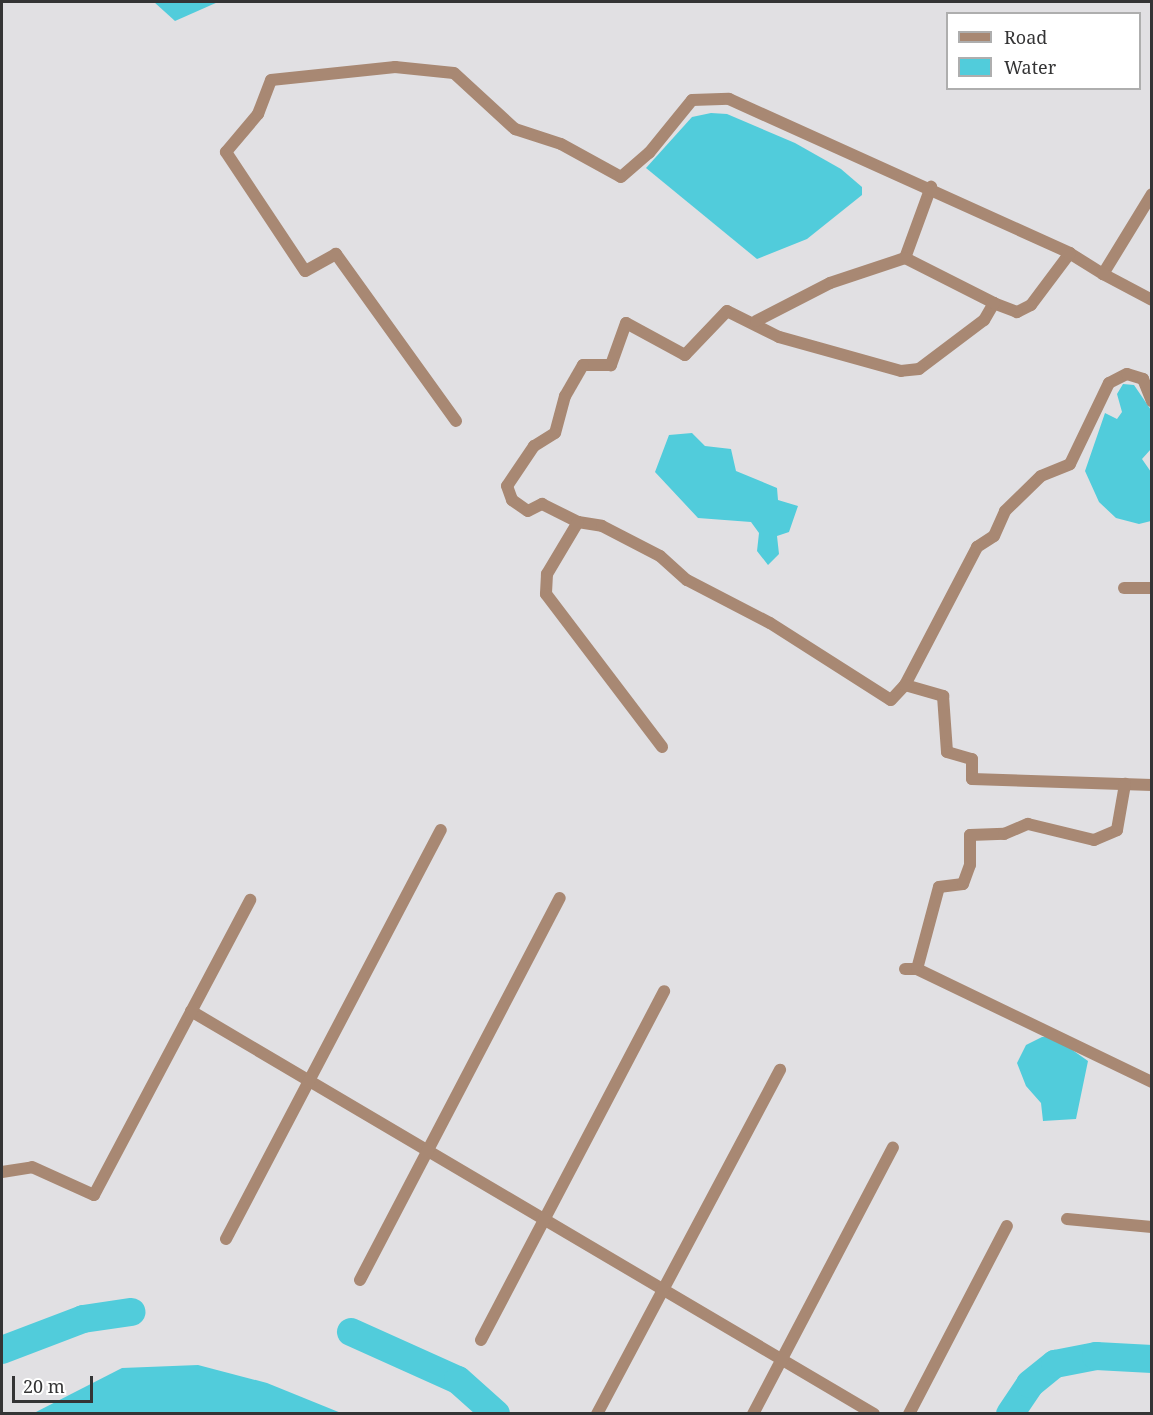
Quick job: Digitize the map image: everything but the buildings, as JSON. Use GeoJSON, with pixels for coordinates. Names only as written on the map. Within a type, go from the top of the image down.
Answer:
{"type":"FeatureCollection","features":[{"type":"Feature","properties":{"kind":"street"},"geometry":{"type":"LineString","coordinates":[[456,421],[336,254],[305,271],[226,152],[258,114],[271,80],[395,67],[454,73],[515,129],[561,144],[621,177],[692,100],[729,99],[931,187],[1070,253],[1103,274],[1152,300]]}},
{"type":"Feature","properties":{"kind":"street"},"geometry":{"type":"LineString","coordinates":[[905,258],[931,187]]}},
{"type":"Feature","properties":{"kind":"street"},"geometry":{"type":"LineString","coordinates":[[1103,274],[1152,194]]}},
{"type":"Feature","properties":{"kind":"street"},"geometry":{"type":"LineString","coordinates":[[756,321],[830,283],[905,258],[994,303],[1017,312],[1031,305],[1070,253]]}},
{"type":"Feature","properties":{"kind":"street"},"geometry":{"type":"LineString","coordinates":[[994,303],[984,320],[919,369],[901,371],[779,337],[756,321],[727,311],[685,355],[626,323],[611,365],[583,365],[565,396],[555,433],[534,446],[507,486],[512,500],[528,511],[542,504],[578,522],[602,526],[660,556],[687,580],[770,623],[891,700],[905,685],[976,547],[994,536],[1005,511],[1041,476],[1070,464],[1109,383],[1118,375],[1143,379],[1152,401]]}},
{"type":"Feature","properties":{"kind":"street"},"geometry":{"type":"LineString","coordinates":[[578,522],[547,574],[546,594],[662,747]]}},
{"type":"Feature","properties":{"kind":"street"},"geometry":{"type":"LineString","coordinates":[[1124,588],[1152,588]]}},
{"type":"Feature","properties":{"kind":"street"},"geometry":{"type":"LineString","coordinates":[[905,685],[943,696],[947,752],[972,759],[972,779],[1152,785]]}},
{"type":"Feature","properties":{"kind":"street"},"geometry":{"type":"LineString","coordinates":[[1125,784],[1117,830],[1094,840],[1028,824],[1004,834],[970,834],[970,865],[963,884],[939,887],[911,969],[1152,1082]]}},
{"type":"Feature","properties":{"kind":"street"},"geometry":{"type":"LineString","coordinates":[[226,1239],[441,830]]}},
{"type":"Feature","properties":{"kind":"street"},"geometry":{"type":"LineString","coordinates":[[360,1280],[560,898]]}},
{"type":"Feature","properties":{"kind":"street"},"geometry":{"type":"LineString","coordinates":[[2,1172],[32,1167],[94,1195],[250,900]]}},
{"type":"Feature","properties":{"kind":"street"},"geometry":{"type":"LineString","coordinates":[[481,1341],[664,991]]}},
{"type":"Feature","properties":{"kind":"street"},"geometry":{"type":"LineString","coordinates":[[191,1011],[874,1413]]}},
{"type":"Feature","properties":{"kind":"street"},"geometry":{"type":"LineString","coordinates":[[597,1413],[780,1070]]}},
{"type":"Feature","properties":{"kind":"street"},"geometry":{"type":"LineString","coordinates":[[753,1413],[893,1146]]}},
{"type":"Feature","properties":{"kind":"street"},"geometry":{"type":"LineString","coordinates":[[1067,1219],[1152,1227]]}},
{"type":"Feature","properties":{"kind":"street"},"geometry":{"type":"LineString","coordinates":[[909,1413],[1007,1226]]}},
{"type":"Feature","properties":{"kind":"water"},"geometry":{"type":"Polygon","coordinates":[[[154,2],[218,2],[175,21],[154,2]]]}},
{"type":"Feature","properties":{"kind":"water"},"geometry":{"type":"Polygon","coordinates":[[[711,113],[727,114],[795,143],[841,169],[862,187],[862,195],[807,239],[757,259],[646,168],[692,117],[711,113]]]}},
{"type":"Feature","properties":{"kind":"water"},"geometry":{"type":"Polygon","coordinates":[[[1123,384],[1134,385],[1151,410],[1151,449],[1142,459],[1151,472],[1151,521],[1139,524],[1116,518],[1099,502],[1085,471],[1105,413],[1117,419],[1122,412],[1117,394],[1123,384]]]}},
{"type":"Feature","properties":{"kind":"water"},"geometry":{"type":"Polygon","coordinates":[[[692,433],[705,446],[731,449],[736,471],[777,488],[778,500],[798,506],[789,532],[777,536],[779,554],[768,565],[757,551],[759,533],[751,522],[698,518],[655,472],[669,435],[692,433]]]}},
{"type":"Feature","properties":{"kind":"water"},"geometry":{"type":"Polygon","coordinates":[[[1042,1037],[1054,1037],[1088,1061],[1076,1119],[1043,1121],[1041,1103],[1026,1086],[1017,1063],[1026,1045],[1042,1037]]]}},
{"type":"Feature","properties":{"kind":"water"},"geometry":{"type":"Polygon","coordinates":[[[198,1365],[267,1383],[341,1413],[34,1413],[122,1368],[198,1365]]]}},
{"type":"Feature","properties":{"kind":"waterway"},"geometry":{"type":"LineString","coordinates":[[2,1350],[83,1319],[131,1312]]}},
{"type":"Feature","properties":{"kind":"waterway"},"geometry":{"type":"LineString","coordinates":[[351,1332],[458,1380],[496,1414]]}},
{"type":"Feature","properties":{"kind":"waterway"},"geometry":{"type":"LineString","coordinates":[[1010,1414],[1030,1384],[1055,1364],[1096,1356],[1152,1359]]}}]}
